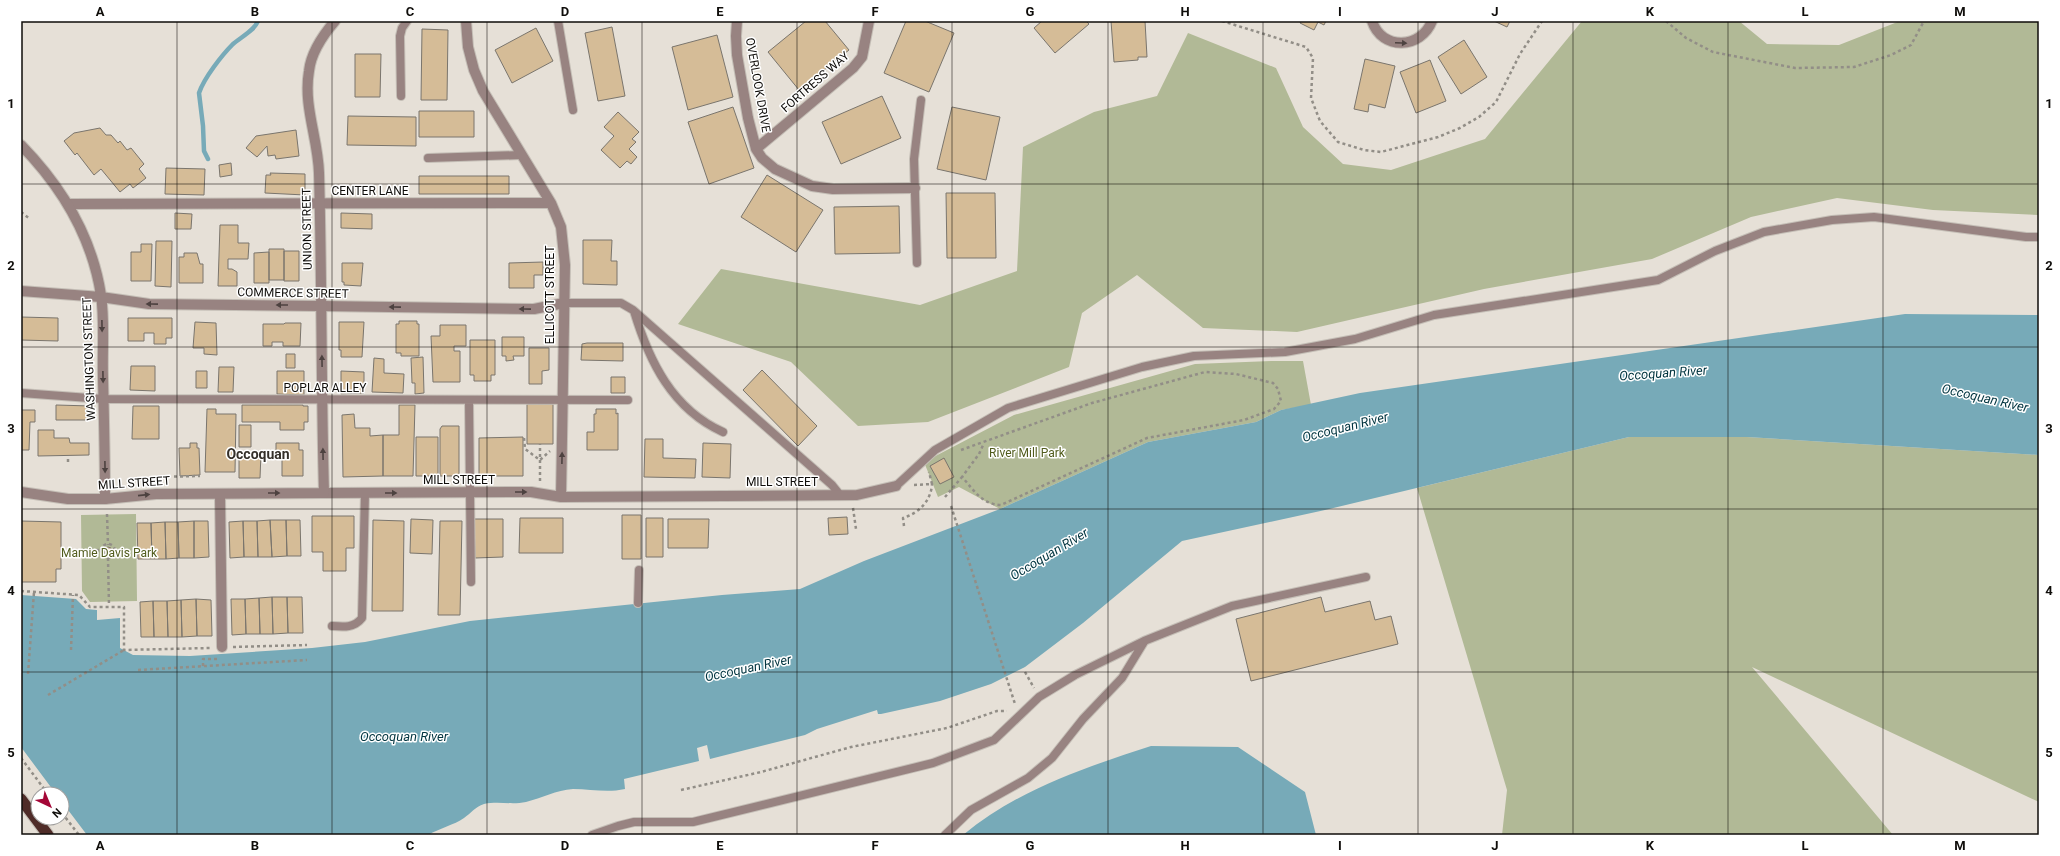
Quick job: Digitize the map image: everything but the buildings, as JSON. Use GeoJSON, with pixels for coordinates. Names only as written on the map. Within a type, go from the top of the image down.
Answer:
{"type":"FeatureCollection","features":[{"type":"Feature","properties":{"kind":"highway"},"geometry":{"type":"LineString","coordinates":[[21,799],[48,835]]}},
{"type":"Feature","properties":{"kind":"street","name":"UNION STREET"},"geometry":{"type":"LineString","coordinates":[[324,493],[319,169],[306,92],[309,69],[313,55],[323,36],[335,21]]}},
{"type":"Feature","properties":{"kind":"street","name":"ELLICOTT STREET"},"geometry":{"type":"LineString","coordinates":[[466,21],[468,47],[474,70],[483,91],[551,203],[561,227],[564,244],[561,497]]}},
{"type":"Feature","properties":{"kind":"street","name":"OVERLOOK DRIVE"},"geometry":{"type":"LineString","coordinates":[[738,21],[736,36],[737,55],[748,118],[756,149],[771,167],[812,186],[833,189],[915,188]]}},
{"type":"Feature","properties":{"kind":"street","name":"FORTRESS WAY"},"geometry":{"type":"LineString","coordinates":[[756,149],[853,68],[862,57],[869,21]]}},
{"type":"Feature","properties":{"kind":"street"},"geometry":{"type":"LineString","coordinates":[[1372,21],[1380,35],[1389,41],[1399,44],[1410,43],[1419,38],[1427,32],[1432,21]]}},
{"type":"Feature","properties":{"kind":"street","name":"WASHINGTON STREET"},"geometry":{"type":"LineString","coordinates":[[21,145],[42,168],[69,204],[92,257],[101,297],[105,499]]}},
{"type":"Feature","properties":{"kind":"street","name":"CENTER LANE"},"geometry":{"type":"LineString","coordinates":[[69,204],[551,203]]}},
{"type":"Feature","properties":{"kind":"street","name":"COMMERCE STREET"},"geometry":{"type":"LineString","coordinates":[[21,290],[101,297],[149,304],[534,309],[564,303]]}},
{"type":"Feature","properties":{"kind":"street","name":"MILL STREET"},"geometry":{"type":"LineString","coordinates":[[21,492],[68,499],[105,499],[156,494],[531,492],[561,497],[852,495],[896,486]]}},
{"type":"Feature","properties":{"kind":"street"},"geometry":{"type":"LineString","coordinates":[[220,494],[222,648]]}},
{"type":"Feature","properties":{"kind":"lane"},"geometry":{"type":"LineString","coordinates":[[401,96],[400,36],[402,28],[407,21]]}},
{"type":"Feature","properties":{"kind":"lane"},"geometry":{"type":"LineString","coordinates":[[558,21],[573,110]]}},
{"type":"Feature","properties":{"kind":"lane"},"geometry":{"type":"LineString","coordinates":[[917,263],[914,159],[921,100]]}},
{"type":"Feature","properties":{"kind":"lane"},"geometry":{"type":"LineString","coordinates":[[428,158],[521,155]]}},
{"type":"Feature","properties":{"kind":"lane"},"geometry":{"type":"LineString","coordinates":[[896,486],[928,455],[1008,408],[1142,367],[1194,356],[1285,352],[1355,338],[1434,315],[1658,280],[1715,251],[1764,232],[1832,220],[1874,217],[2018,236],[2039,237]]}},
{"type":"Feature","properties":{"kind":"lane"},"geometry":{"type":"LineString","coordinates":[[564,303],[621,303],[633,310],[826,480],[840,495]]}},
{"type":"Feature","properties":{"kind":"lane"},"geometry":{"type":"LineString","coordinates":[[633,310],[642,338],[660,375],[668,387],[690,412],[710,426],[723,432]]}},
{"type":"Feature","properties":{"kind":"lane","name":"POPLAR ALLEY"},"geometry":{"type":"LineString","coordinates":[[21,393],[103,398],[562,401],[628,400]]}},
{"type":"Feature","properties":{"kind":"lane"},"geometry":{"type":"LineString","coordinates":[[468,400],[471,582]]}},
{"type":"Feature","properties":{"kind":"lane"},"geometry":{"type":"LineString","coordinates":[[332,626],[349,627],[357,624],[362,618],[365,493]]}},
{"type":"Feature","properties":{"kind":"lane"},"geometry":{"type":"LineString","coordinates":[[638,603],[639,570]]}},
{"type":"Feature","properties":{"kind":"lane"},"geometry":{"type":"LineString","coordinates":[[592,835],[634,822],[693,822],[933,763],[994,740],[1039,697],[1075,675],[1144,642],[1232,606],[1366,577]]}},
{"type":"Feature","properties":{"kind":"lane"},"geometry":{"type":"LineString","coordinates":[[945,835],[971,810],[1028,778],[1052,758],[1083,719],[1122,678],[1144,642]]}},
{"type":"Feature","properties":{"kind":"path"},"geometry":{"type":"LineString","coordinates":[[1222,21],[1306,47],[1313,58],[1311,98],[1320,121],[1338,142],[1364,150],[1381,152],[1438,137],[1460,128],[1479,117],[1496,102],[1520,54],[1542,21]]}},
{"type":"Feature","properties":{"kind":"path"},"geometry":{"type":"LineString","coordinates":[[1666,21],[1686,38],[1713,52],[1795,68],[1854,67],[1891,55],[1911,45],[1924,21]]}},
{"type":"Feature","properties":{"kind":"path"},"geometry":{"type":"LineString","coordinates":[[21,212],[30,219]]}},
{"type":"Feature","properties":{"kind":"path"},"geometry":{"type":"LineString","coordinates":[[954,452],[984,443],[1092,403],[1205,372],[1236,374],[1273,383],[1278,389],[1281,401],[1274,409],[1244,420],[1147,438],[1001,505],[994,505],[982,500],[962,477]]}},
{"type":"Feature","properties":{"kind":"path"},"geometry":{"type":"LineString","coordinates":[[524,438],[525,449],[540,460]]}},
{"type":"Feature","properties":{"kind":"path"},"geometry":{"type":"LineString","coordinates":[[946,497],[979,454],[984,443]]}},
{"type":"Feature","properties":{"kind":"path"},"geometry":{"type":"LineString","coordinates":[[540,444],[540,481]]}},
{"type":"Feature","properties":{"kind":"path"},"geometry":{"type":"LineString","coordinates":[[540,460],[553,448]]}},
{"type":"Feature","properties":{"kind":"path"},"geometry":{"type":"LineString","coordinates":[[156,477],[199,476],[197,482]]}},
{"type":"Feature","properties":{"kind":"path"},"geometry":{"type":"LineString","coordinates":[[904,526],[903,518],[918,511],[926,502],[931,493],[932,484]]}},
{"type":"Feature","properties":{"kind":"path"},"geometry":{"type":"LineString","coordinates":[[852,495],[856,529]]}},
{"type":"Feature","properties":{"kind":"path"},"geometry":{"type":"LineString","coordinates":[[951,506],[1019,716]]}},
{"type":"Feature","properties":{"kind":"path"},"geometry":{"type":"LineString","coordinates":[[106,514],[108,545]]}},
{"type":"Feature","properties":{"kind":"path"},"geometry":{"type":"LineString","coordinates":[[84,551],[101,550],[105,545],[111,545],[114,548],[114,554],[108,558]]}},
{"type":"Feature","properties":{"kind":"path"},"geometry":{"type":"LineString","coordinates":[[101,550],[102,555],[108,558]]}},
{"type":"Feature","properties":{"kind":"path"},"geometry":{"type":"LineString","coordinates":[[108,558],[109,606]]}},
{"type":"Feature","properties":{"kind":"path"},"geometry":{"type":"LineString","coordinates":[[21,591],[79,596],[90,607],[124,606],[124,650]]}},
{"type":"Feature","properties":{"kind":"path"},"geometry":{"type":"LineString","coordinates":[[28,674],[34,592]]}},
{"type":"Feature","properties":{"kind":"path"},"geometry":{"type":"LineString","coordinates":[[71,650],[73,595]]}},
{"type":"Feature","properties":{"kind":"path"},"geometry":{"type":"LineString","coordinates":[[48,695],[124,650],[307,645]]}},
{"type":"Feature","properties":{"kind":"path"},"geometry":{"type":"LineString","coordinates":[[138,670],[307,660]]}},
{"type":"Feature","properties":{"kind":"path"},"geometry":{"type":"LineString","coordinates":[[1024,672],[1039,697]]}},
{"type":"Feature","properties":{"kind":"path"},"geometry":{"type":"LineString","coordinates":[[681,790],[761,772],[851,747],[947,728],[997,711],[1008,712],[1019,716]]}},
{"type":"Feature","properties":{"kind":"path"},"geometry":{"type":"LineString","coordinates":[[21,758],[42,786]]}},
{"type":"Feature","properties":{"kind":"path"},"geometry":{"type":"LineString","coordinates":[[70,823],[79,835]]}},
{"type":"Feature","properties":{"kind":"green space"},"geometry":{"type":"Polygon","coordinates":[[[1582,21],[1739,21],[1767,44],[1839,45],[1900,21],[2039,21],[2039,215],[1933,210],[1837,198],[1751,217],[1652,259],[1484,289],[1297,332],[1203,328],[1137,275],[1082,313],[1069,367],[928,422],[858,426],[791,362],[678,324],[721,269],[920,305],[1017,271],[1023,147],[1094,112],[1157,96],[1188,33],[1276,68],[1303,127],[1343,164],[1391,170],[1485,139],[1582,21]]]}},
{"type":"Feature","properties":{"kind":"green space","name":"River Mill Park"},"geometry":{"type":"Polygon","coordinates":[[[1303,361],[1311,405],[1281,410],[1256,422],[1148,442],[1000,509],[959,487],[938,497],[924,462],[1014,415],[1195,364],[1303,361]]]}},
{"type":"Feature","properties":{"kind":"green space"},"geometry":{"type":"Polygon","coordinates":[[[1629,437],[1747,437],[2039,455],[2039,802],[1752,667],[1893,835],[1502,835],[1507,790],[1417,488],[1629,437]]]}},
{"type":"Feature","properties":{"kind":"green space","name":"Mamie Davis Park"},"geometry":{"type":"Polygon","coordinates":[[[136,514],[137,601],[90,602],[82,591],[81,515],[136,514]]]}},
{"type":"Feature","properties":{"kind":"water","name":"Occoquan River"},"geometry":{"type":"Polygon","coordinates":[[[1905,314],[2039,315],[2039,455],[1747,437],[1629,437],[1325,510],[1182,541],[1083,623],[1025,667],[991,684],[940,701],[881,714],[878,714],[877,710],[817,729],[805,735],[710,759],[707,745],[697,748],[699,761],[624,779],[625,789],[605,791],[573,789],[555,792],[526,802],[484,804],[451,825],[428,835],[21,835],[21,595],[76,599],[86,609],[97,610],[97,620],[120,618],[120,648],[133,655],[190,656],[312,648],[365,642],[470,621],[722,595],[800,589],[864,561],[1000,509],[1148,442],[1256,422],[1281,410],[1360,393],[1905,314]]]}},
{"type":"Feature","properties":{"kind":"water"},"geometry":{"type":"Polygon","coordinates":[[[1151,746],[1238,747],[1305,792],[1316,835],[963,835],[984,819],[1029,792],[1077,772],[1151,746]]]}},
{"type":"Feature","properties":{"kind":"pier"},"geometry":{"type":"Polygon","coordinates":[[[21,747],[50,786],[30,786],[30,826],[70,826],[70,813],[87,835],[21,835],[21,747]]]}},
{"type":"Feature","properties":{"kind":"waterway"},"geometry":{"type":"LineString","coordinates":[[208,159],[204,151],[199,93],[201,87],[224,54],[233,44],[250,31],[258,21]]}},
{"type":"Feature","properties":{"kind":"district","name":"Occoquan"},"geometry":{"type":"Point","coordinates":[258,454]}}]}
